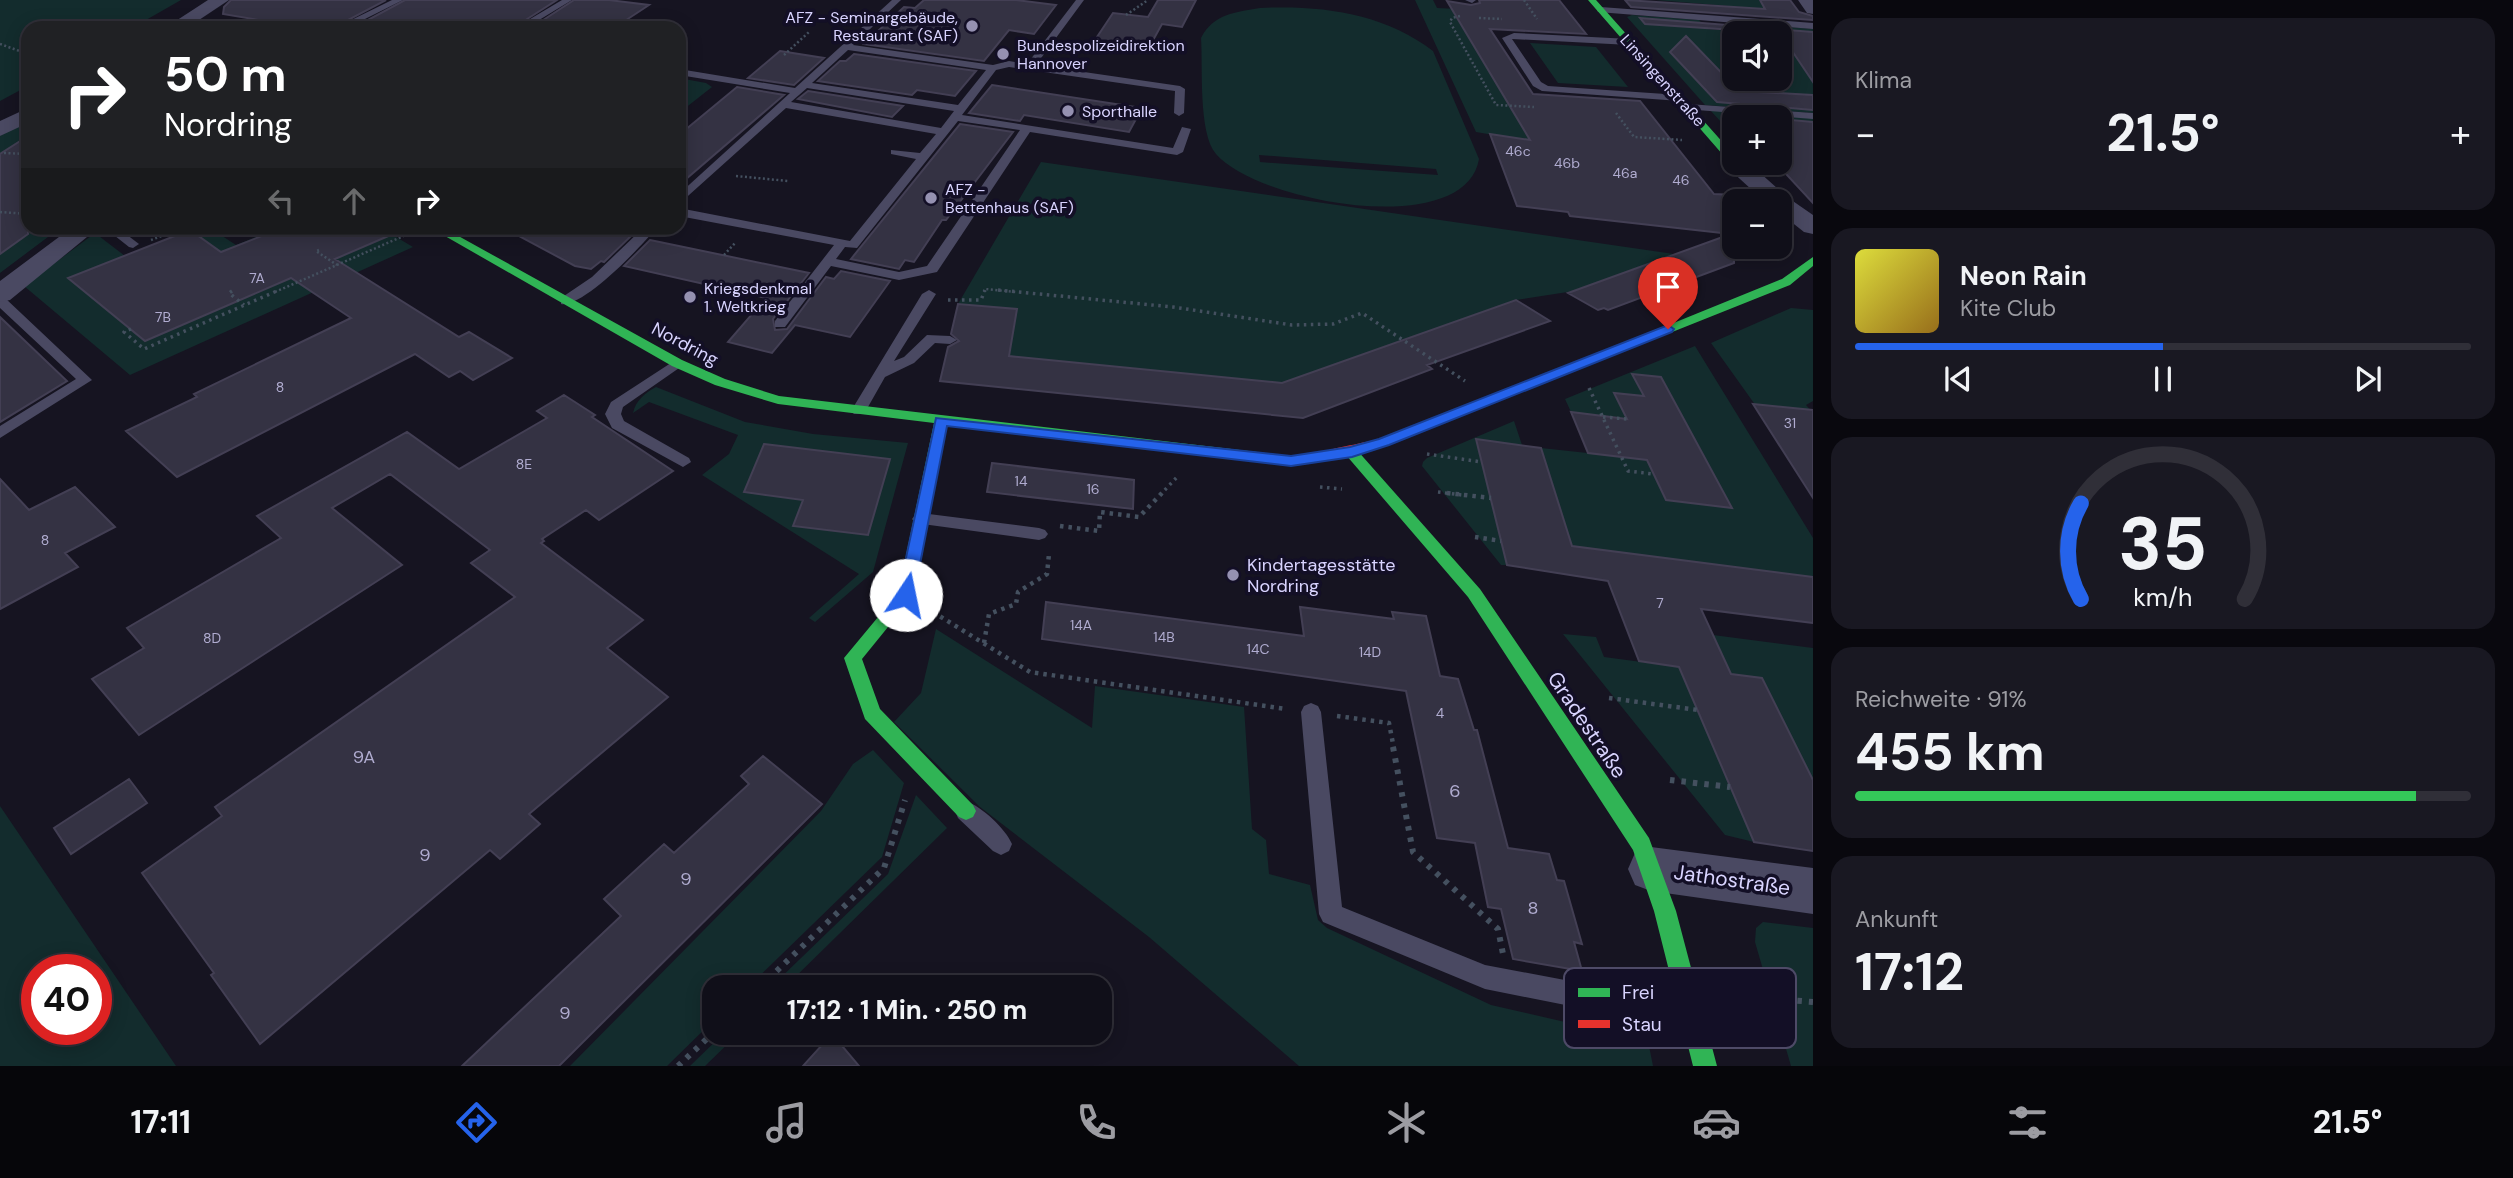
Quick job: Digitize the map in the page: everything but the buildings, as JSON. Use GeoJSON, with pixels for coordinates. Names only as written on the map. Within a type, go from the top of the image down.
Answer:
{"type":"FeatureCollection","features":[{"type":"Feature","properties":{"kind":"street"},"geometry":{"type":"LineString","coordinates":[[186,21],[220,0]]}},
{"type":"Feature","properties":{"kind":"street"},"geometry":{"type":"LineString","coordinates":[[1807,0],[1813,9]]}},
{"type":"Feature","properties":{"kind":"street","name":"Linsingenstraße"},"geometry":{"type":"LineString","coordinates":[[1597,5],[1722,147]]}},
{"type":"Feature","properties":{"kind":"street"},"geometry":{"type":"LineString","coordinates":[[0,130],[21,118]]}},
{"type":"Feature","properties":{"kind":"street","name":"Linsingenstraße"},"geometry":{"type":"LineString","coordinates":[[1749,175],[1765,189]]}},
{"type":"Feature","properties":{"kind":"street","name":"Linsingenstraße"},"geometry":{"type":"LineString","coordinates":[[1792,212],[1813,227]]}},
{"type":"Feature","properties":{"kind":"street"},"geometry":{"type":"LineString","coordinates":[[0,294],[77,235]]}},
{"type":"Feature","properties":{"kind":"street","name":"Nordring"},"geometry":{"type":"LineString","coordinates":[[449,235],[677,363],[709,379],[750,394],[793,404],[1291,461],[1352,452],[1578,365],[1786,282],[1813,260]]}},
{"type":"Feature","properties":{"kind":"street"},"geometry":{"type":"LineString","coordinates":[[941,421],[906,595],[853,657],[872,713],[966,811]]}},
{"type":"Feature","properties":{"kind":"street","name":"Gradestraße"},"geometry":{"type":"LineString","coordinates":[[1352,452],[1474,593],[1642,845],[1665,911],[1680,968]]}},
{"type":"Feature","properties":{"kind":"street","name":"Jathostraße"},"geometry":{"type":"LineString","coordinates":[[1651,869],[1813,891]]}},
{"type":"Feature","properties":{"kind":"street","name":"Gradestraße"},"geometry":{"type":"LineString","coordinates":[[1700,1048],[1704,1066]]}},
{"type":"Feature","properties":{"kind":"lane"},"geometry":{"type":"LineString","coordinates":[[355,21],[399,0]]}},
{"type":"Feature","properties":{"kind":"lane"},"geometry":{"type":"LineString","coordinates":[[532,21],[568,0]]}},
{"type":"Feature","properties":{"kind":"lane"},"geometry":{"type":"LineString","coordinates":[[686,194],[897,0]]}},
{"type":"Feature","properties":{"kind":"lane"},"geometry":{"type":"LineString","coordinates":[[1030,66],[1080,0]]}},
{"type":"Feature","properties":{"kind":"lane"},"geometry":{"type":"LineString","coordinates":[[1597,5],[1813,26]]}},
{"type":"Feature","properties":{"kind":"lane"},"geometry":{"type":"LineString","coordinates":[[1630,43],[1514,36],[1507,38],[1537,84],[1546,89],[1813,116]]}},
{"type":"Feature","properties":{"kind":"lane"},"geometry":{"type":"LineString","coordinates":[[846,47],[993,68],[1009,64],[1030,66],[1180,89],[1179,113]]}},
{"type":"Feature","properties":{"kind":"lane"},"geometry":{"type":"LineString","coordinates":[[686,212],[701,213],[853,246],[993,68]]}},
{"type":"Feature","properties":{"kind":"lane"},"geometry":{"type":"LineString","coordinates":[[686,73],[958,113],[1027,128],[1177,152],[1186,129]]}},
{"type":"Feature","properties":{"kind":"lane"},"geometry":{"type":"LineString","coordinates":[[783,104],[945,132]]}},
{"type":"Feature","properties":{"kind":"lane"},"geometry":{"type":"LineString","coordinates":[[828,261],[899,276],[932,269],[1027,128]]}},
{"type":"Feature","properties":{"kind":"lane"},"geometry":{"type":"LineString","coordinates":[[895,152],[924,157]]}},
{"type":"Feature","properties":{"kind":"lane"},"geometry":{"type":"LineString","coordinates":[[859,216],[874,219]]}},
{"type":"Feature","properties":{"kind":"lane"},"geometry":{"type":"LineString","coordinates":[[121,235],[133,244]]}},
{"type":"Feature","properties":{"kind":"lane"},"geometry":{"type":"LineString","coordinates":[[566,301],[597,280],[643,235]]}},
{"type":"Feature","properties":{"kind":"lane"},"geometry":{"type":"LineString","coordinates":[[780,324],[842,243]]}},
{"type":"Feature","properties":{"kind":"lane"},"geometry":{"type":"LineString","coordinates":[[859,411],[928,297]]}},
{"type":"Feature","properties":{"kind":"lane"},"geometry":{"type":"LineString","coordinates":[[0,301],[85,380],[0,433]]}},
{"type":"Feature","properties":{"kind":"lane"},"geometry":{"type":"LineString","coordinates":[[879,374],[909,360],[932,338],[950,340]]}},
{"type":"Feature","properties":{"kind":"lane"},"geometry":{"type":"LineString","coordinates":[[677,363],[616,405],[612,414],[618,424],[683,462]]}},
{"type":"Feature","properties":{"kind":"lane"},"geometry":{"type":"LineString","coordinates":[[921,519],[1045,530]]}},
{"type":"Feature","properties":{"kind":"lane"},"geometry":{"type":"LineString","coordinates":[[1311,712],[1331,914],[1485,977],[1564,992]]}},
{"type":"Feature","properties":{"kind":"lane"},"geometry":{"type":"LineString","coordinates":[[966,811],[1001,844]]}},
{"type":"Feature","properties":{"kind":"path"},"geometry":{"type":"LineString","coordinates":[[1126,15],[1148,0]]}},
{"type":"Feature","properties":{"kind":"path"},"geometry":{"type":"LineString","coordinates":[[784,55],[809,32]]}},
{"type":"Feature","properties":{"kind":"path"},"geometry":{"type":"LineString","coordinates":[[0,44],[21,52]]}},
{"type":"Feature","properties":{"kind":"path"},"geometry":{"type":"LineString","coordinates":[[3,153],[21,154]]}},
{"type":"Feature","properties":{"kind":"path"},"geometry":{"type":"LineString","coordinates":[[712,170],[719,175],[788,181]]}},
{"type":"Feature","properties":{"kind":"path"},"geometry":{"type":"LineString","coordinates":[[17,213],[21,210]]}},
{"type":"Feature","properties":{"kind":"path"},"geometry":{"type":"LineString","coordinates":[[0,212],[21,213]]}},
{"type":"Feature","properties":{"kind":"path"},"geometry":{"type":"LineString","coordinates":[[133,244],[136,246],[164,235]]}},
{"type":"Feature","properties":{"kind":"path"},"geometry":{"type":"LineString","coordinates":[[131,330],[124,332],[144,349],[405,235]]}},
{"type":"Feature","properties":{"kind":"path"},"geometry":{"type":"LineString","coordinates":[[319,250],[316,251],[337,265]]}},
{"type":"Feature","properties":{"kind":"path"},"geometry":{"type":"LineString","coordinates":[[928,297],[981,300],[985,289],[1173,307],[1292,325],[1333,324],[1362,313],[1474,387]]}},
{"type":"Feature","properties":{"kind":"path"},"geometry":{"type":"LineString","coordinates":[[232,291],[229,293],[244,305]]}},
{"type":"Feature","properties":{"kind":"path"},"geometry":{"type":"LineString","coordinates":[[1578,365],[1628,471],[1653,474]]}},
{"type":"Feature","properties":{"kind":"path"},"geometry":{"type":"LineString","coordinates":[[1454,386],[1465,382]]}},
{"type":"Feature","properties":{"kind":"path"},"geometry":{"type":"LineString","coordinates":[[1603,417],[1627,419]]}},
{"type":"Feature","properties":{"kind":"path"},"geometry":{"type":"LineString","coordinates":[[1416,452],[1482,462]]}},
{"type":"Feature","properties":{"kind":"path"},"geometry":{"type":"LineString","coordinates":[[1045,530],[1099,531],[1100,512],[1139,517],[1179,477],[1180,471]]}},
{"type":"Feature","properties":{"kind":"path"},"geometry":{"type":"LineString","coordinates":[[1438,492],[1490,498]]}},
{"type":"Feature","properties":{"kind":"path"},"geometry":{"type":"LineString","coordinates":[[1475,537],[1501,541]]}},
{"type":"Feature","properties":{"kind":"path"},"geometry":{"type":"LineString","coordinates":[[984,643],[989,614],[1016,604],[1017,592],[1047,574],[1049,550]]}},
{"type":"Feature","properties":{"kind":"path"},"geometry":{"type":"LineString","coordinates":[[930,610],[1030,672],[1389,723],[1413,852],[1498,929],[1509,982]]}},
{"type":"Feature","properties":{"kind":"path"},"geometry":{"type":"LineString","coordinates":[[1609,698],[1698,710]]}},
{"type":"Feature","properties":{"kind":"path"},"geometry":{"type":"LineString","coordinates":[[773,975],[884,868],[916,759]]}},
{"type":"Feature","properties":{"kind":"path"},"geometry":{"type":"LineString","coordinates":[[1670,780],[1730,787]]}},
{"type":"Feature","properties":{"kind":"path"},"geometry":{"type":"LineString","coordinates":[[678,1066],[702,1043]]}},
{"type":"Feature","properties":{"kind":"green space"},"geometry":{"type":"Polygon","coordinates":[[[0,0],[181,0],[144,21],[21,21],[21,90],[0,101],[0,0]]]}},
{"type":"Feature","properties":{"kind":"green space"},"geometry":{"type":"Polygon","coordinates":[[[1415,0],[1433,0],[1437,8],[1500,11],[1459,19],[1509,104],[1639,137],[1671,139],[1690,168],[1476,132],[1415,0]]]}},
{"type":"Feature","properties":{"kind":"green space"},"geometry":{"type":"Polygon","coordinates":[[[1656,0],[1759,0],[1765,9],[1656,0]]]}},
{"type":"Feature","properties":{"kind":"green space"},"geometry":{"type":"Polygon","coordinates":[[[1260,8],[1306,8],[1351,14],[1394,28],[1433,51],[1479,159],[1465,184],[1438,200],[1400,206],[1358,205],[1314,198],[1272,187],[1238,171],[1216,154],[1210,144],[1204,116],[1201,38],[1212,24],[1226,15],[1260,8]],[[1259,155],[1260,162],[1438,175],[1436,169],[1259,155]]]}},
{"type":"Feature","properties":{"kind":"green space"},"geometry":{"type":"Polygon","coordinates":[[[1632,15],[1699,20],[1707,29],[1722,30],[1722,91],[1792,91],[1792,27],[1813,29],[1813,113],[1792,111],[1792,105],[1705,105],[1627,17],[1632,15]]]}},
{"type":"Feature","properties":{"kind":"green space"},"geometry":{"type":"Polygon","coordinates":[[[1530,43],[1596,47],[1628,87],[1558,83],[1530,43]]]}},
{"type":"Feature","properties":{"kind":"green space"},"geometry":{"type":"Polygon","coordinates":[[[686,79],[706,83],[712,87],[686,107],[686,79]]]}},
{"type":"Feature","properties":{"kind":"green space"},"geometry":{"type":"Polygon","coordinates":[[[1710,110],[1722,111],[1722,123],[1710,110]]]}},
{"type":"Feature","properties":{"kind":"green space"},"geometry":{"type":"Polygon","coordinates":[[[1792,116],[1813,118],[1813,171],[1792,169],[1792,116]]]}},
{"type":"Feature","properties":{"kind":"green space"},"geometry":{"type":"Polygon","coordinates":[[[21,124],[21,235],[51,235],[0,273],[0,136],[21,124]]]}},
{"type":"Feature","properties":{"kind":"green space"},"geometry":{"type":"Polygon","coordinates":[[[1041,162],[1674,254],[1574,291],[1516,300],[1282,383],[1009,356],[1016,309],[958,304],[1041,162]]]}},
{"type":"Feature","properties":{"kind":"green space"},"geometry":{"type":"Polygon","coordinates":[[[92,235],[98,235],[125,256],[180,235],[221,235],[236,245],[261,235],[281,235],[288,240],[300,235],[393,235],[413,247],[130,375],[24,286],[92,235]]]}},
{"type":"Feature","properties":{"kind":"green space"},"geometry":{"type":"Polygon","coordinates":[[[1791,308],[1813,310],[1813,401],[1806,405],[1813,413],[1756,406],[1711,343],[1791,308]]]}},
{"type":"Feature","properties":{"kind":"green space"},"geometry":{"type":"Polygon","coordinates":[[[1695,346],[1813,538],[1813,577],[1572,546],[1541,448],[1615,456],[1597,416],[1571,412],[1565,399],[1695,346]]]}},
{"type":"Feature","properties":{"kind":"green space"},"geometry":{"type":"Polygon","coordinates":[[[656,387],[745,422],[813,434],[908,443],[873,572],[815,622],[809,618],[859,574],[702,475],[729,454],[738,435],[649,402],[633,413],[642,397],[656,387]]]}},
{"type":"Feature","properties":{"kind":"green space"},"geometry":{"type":"Polygon","coordinates":[[[1514,421],[1522,445],[1476,440],[1507,565],[1501,565],[1422,466],[1427,458],[1514,421]]]}},
{"type":"Feature","properties":{"kind":"green space"},"geometry":{"type":"Polygon","coordinates":[[[936,629],[1092,728],[1095,686],[1244,707],[1252,829],[1266,840],[1269,874],[1310,885],[1318,920],[1327,928],[1491,1005],[1564,1022],[1564,1048],[1649,1048],[1653,1066],[1299,1066],[1149,937],[980,807],[894,722],[921,693],[936,629]]]}},
{"type":"Feature","properties":{"kind":"green space"},"geometry":{"type":"Polygon","coordinates":[[[1563,634],[1596,637],[1604,657],[1679,667],[1754,842],[1725,835],[1563,634]]]}},
{"type":"Feature","properties":{"kind":"green space"},"geometry":{"type":"Polygon","coordinates":[[[1713,635],[1813,648],[1813,780],[1762,678],[1731,674],[1713,635]]]}},
{"type":"Feature","properties":{"kind":"green space"},"geometry":{"type":"Polygon","coordinates":[[[873,750],[904,783],[882,857],[760,975],[702,975],[702,1032],[667,1066],[570,1066],[821,811],[853,764],[873,750]]]}},
{"type":"Feature","properties":{"kind":"green space"},"geometry":{"type":"Polygon","coordinates":[[[916,795],[947,828],[797,975],[783,975],[888,874],[916,795]]]}},
{"type":"Feature","properties":{"kind":"green space"},"geometry":{"type":"Polygon","coordinates":[[[0,806],[100,954],[21,954],[21,1045],[112,1045],[112,971],[176,1066],[0,1066],[0,806]]]}},
{"type":"Feature","properties":{"kind":"green space"},"geometry":{"type":"Polygon","coordinates":[[[1763,922],[1813,928],[1813,1066],[1791,1066],[1786,1048],[1796,1048],[1796,968],[1763,968],[1755,942],[1756,928],[1763,922]]]}},
{"type":"Feature","properties":{"kind":"green space"},"geometry":{"type":"Polygon","coordinates":[[[712,1045],[727,1045],[705,1066],[690,1066],[712,1045]]]}},
{"type":"Feature","properties":{"kind":"traffic: fast"},"geometry":{"type":"LineString","coordinates":[[1592,0],[1722,147]]}},
{"type":"Feature","properties":{"kind":"traffic: fast"},"geometry":{"type":"LineString","coordinates":[[449,235],[677,363],[720,382],[778,400],[1300,460]]}},
{"type":"Feature","properties":{"kind":"traffic: fast"},"geometry":{"type":"LineString","coordinates":[[1582,363],[1786,282],[1813,260]]}},
{"type":"Feature","properties":{"kind":"traffic: fast"},"geometry":{"type":"LineString","coordinates":[[941,421],[906,595],[853,658],[872,713],[966,811]]}},
{"type":"Feature","properties":{"kind":"traffic: fast"},"geometry":{"type":"LineString","coordinates":[[1351,452],[1474,593],[1642,845],[1665,911],[1680,968]]}},
{"type":"Feature","properties":{"kind":"traffic: fast"},"geometry":{"type":"LineString","coordinates":[[1700,1048],[1705,1066]]}},
{"type":"Feature","properties":{"kind":"traffic: jam"},"geometry":{"type":"LineString","coordinates":[[1300,460],[1351,452],[1384,442],[1582,363]]}},
{"type":"Feature","properties":{"kind":"place","name":"AFZ - Seminargebäude, Restaurant (SAF)"},"geometry":{"type":"Point","coordinates":[972,26]}},
{"type":"Feature","properties":{"kind":"place","name":"Bundespolizeidirektion Hannover"},"geometry":{"type":"Point","coordinates":[1003,54]}},
{"type":"Feature","properties":{"kind":"place","name":"Sporthalle"},"geometry":{"type":"Point","coordinates":[1068,111]}},
{"type":"Feature","properties":{"kind":"place","name":"AFZ - Bettenhaus (SAF)"},"geometry":{"type":"Point","coordinates":[931,198]}},
{"type":"Feature","properties":{"kind":"place","name":"Kriegsdenkmal 1. Weltkrieg"},"geometry":{"type":"Point","coordinates":[690,297]}},
{"type":"Feature","properties":{"kind":"place","name":"Kindertagesstätte Nordring"},"geometry":{"type":"Point","coordinates":[1233,575]}},
{"type":"Feature","properties":{"kind":"route"},"geometry":{"type":"LineString","coordinates":[[906,595],[941,421],[1291,461],[1352,452],[1384,442],[1668,329]]}}]}
